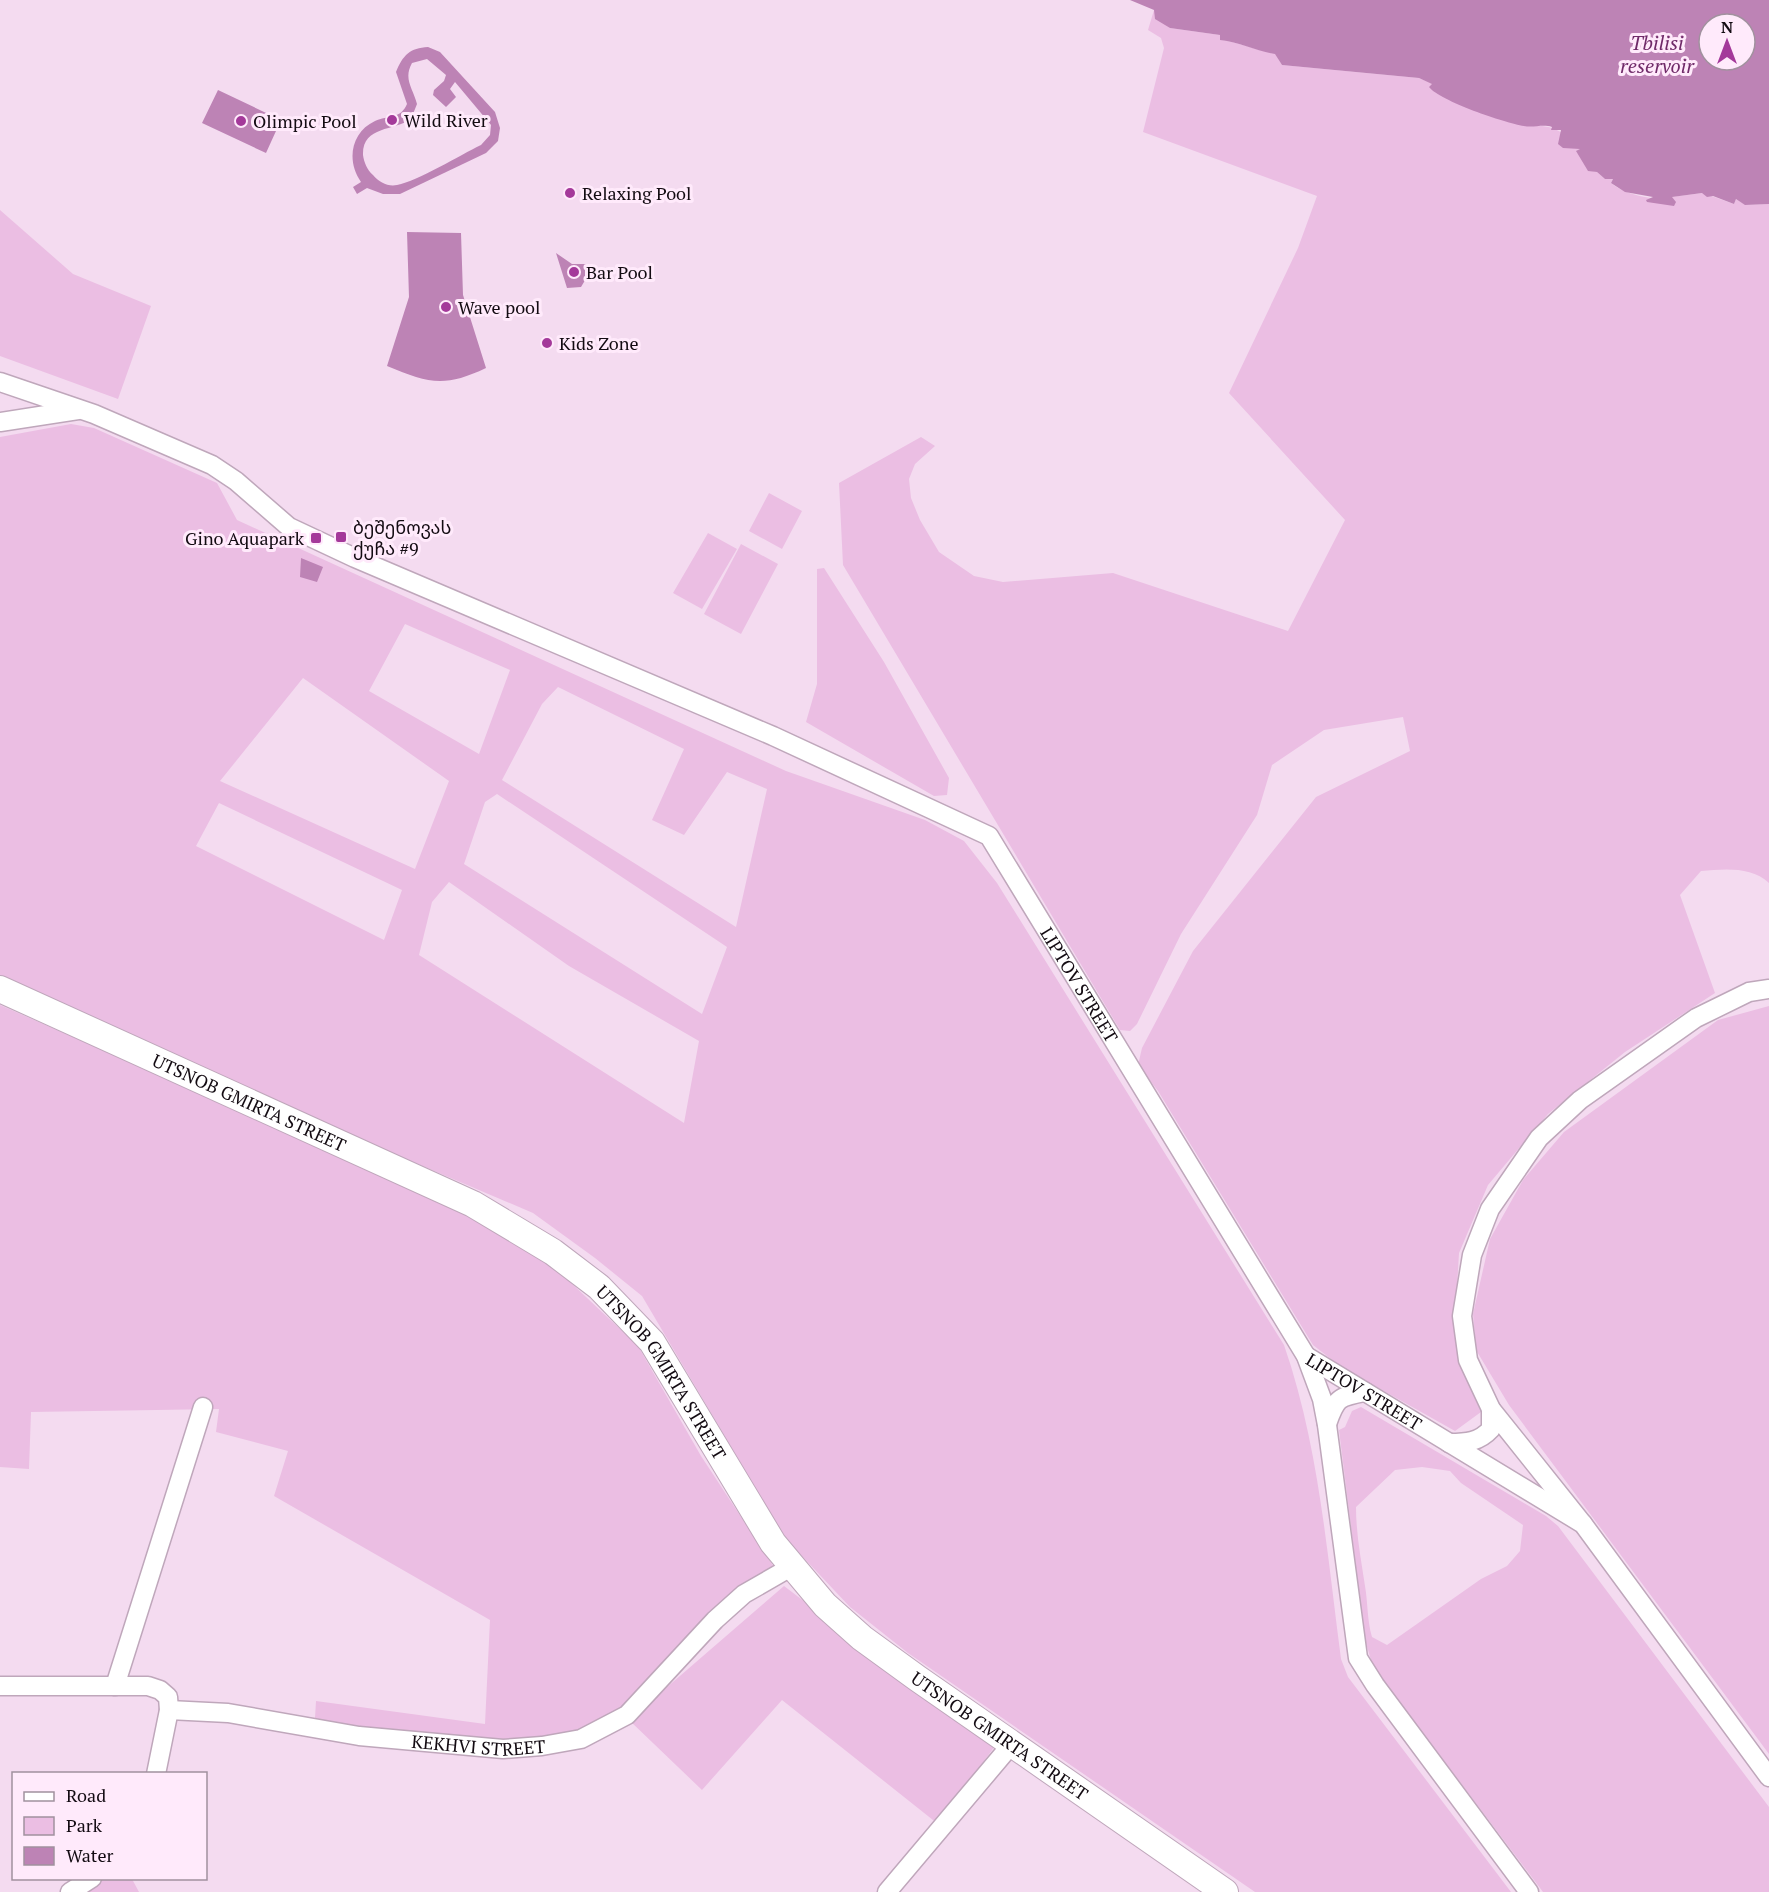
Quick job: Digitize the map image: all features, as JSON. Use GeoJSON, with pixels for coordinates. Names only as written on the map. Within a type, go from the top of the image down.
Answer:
{"type":"FeatureCollection","features":[{"type":"Feature","properties":{"kind":"main road","name":"UTSNOB GMIRTA STREET"},"geometry":{"type":"LineString","coordinates":[[0,989],[473,1204],[553,1252],[599,1287],[652,1342],[772,1543],[790,1567],[825,1605],[862,1638],[1011,1745],[1225,1892]]}},
{"type":"Feature","properties":{"kind":"street"},"geometry":{"type":"LineString","coordinates":[[0,382],[83,410]]}},
{"type":"Feature","properties":{"kind":"street"},"geometry":{"type":"LineString","coordinates":[[0,422],[83,410]]}},
{"type":"Feature","properties":{"kind":"street","name":"LIPTOV STREET"},"geometry":{"type":"LineString","coordinates":[[83,410],[212,465],[236,481],[289,527],[773,736],[989,836],[1306,1356],[1583,1524],[1769,1777]]}},
{"type":"Feature","properties":{"kind":"street"},"geometry":{"type":"LineString","coordinates":[[1583,1524],[1491,1409],[1468,1360],[1462,1316],[1472,1255],[1490,1209],[1539,1138],[1580,1100],[1696,1018],[1749,992],[1769,989]]}},
{"type":"Feature","properties":{"kind":"street"},"geometry":{"type":"LineString","coordinates":[[1306,1356],[1322,1399],[1327,1425],[1358,1658],[1375,1685],[1529,1892]]}},
{"type":"Feature","properties":{"kind":"street"},"geometry":{"type":"LineString","coordinates":[[1327,1425],[1336,1401],[1342,1397],[1365,1392]]}},
{"type":"Feature","properties":{"kind":"street"},"geometry":{"type":"LineString","coordinates":[[115,1686],[204,1407]]}},
{"type":"Feature","properties":{"kind":"street"},"geometry":{"type":"LineString","coordinates":[[1449,1443],[1466,1443],[1482,1438],[1491,1429],[1491,1409]]}},
{"type":"Feature","properties":{"kind":"street","name":"KEKHVI STREET"},"geometry":{"type":"LineString","coordinates":[[169,1710],[228,1713],[359,1736],[503,1749],[542,1746],[581,1739],[627,1715],[715,1620],[744,1594],[790,1567]]}},
{"type":"Feature","properties":{"kind":"street"},"geometry":{"type":"LineString","coordinates":[[0,1686],[148,1686],[160,1690],[168,1697],[169,1710],[156,1772]]}},
{"type":"Feature","properties":{"kind":"street"},"geometry":{"type":"LineString","coordinates":[[887,1892],[1011,1745]]}},
{"type":"Feature","properties":{"kind":"street"},"geometry":{"type":"LineString","coordinates":[[70,1892],[89,1880]]}},
{"type":"Feature","properties":{"kind":"green space"},"geometry":{"type":"Polygon","coordinates":[[[1154,10],[1170,28],[1220,35],[1221,40],[1275,53],[1282,65],[1419,78],[1536,126],[1556,129],[1582,149],[1577,151],[1588,170],[1597,172],[1605,179],[1613,179],[1611,183],[1618,188],[1634,194],[1674,201],[1671,197],[1703,193],[1734,204],[1736,199],[1746,205],[1769,204],[1769,883],[1746,871],[1728,869],[1701,871],[1680,895],[1715,993],[1625,1052],[1548,1114],[1488,1185],[1459,1253],[1455,1322],[1459,1362],[1481,1412],[1455,1431],[1341,1367],[1313,1345],[1158,1091],[1138,1065],[1142,1048],[1193,951],[1316,797],[1410,751],[1403,717],[1324,730],[1272,765],[1257,815],[1181,934],[1137,1024],[1130,1031],[1120,1030],[843,565],[839,483],[921,437],[935,446],[915,464],[909,479],[911,498],[920,520],[939,552],[974,576],[1003,582],[1113,573],[1288,631],[1345,520],[1229,393],[1298,248],[1317,196],[1143,132],[1164,48],[1161,38],[1148,30],[1154,10]]]}},
{"type":"Feature","properties":{"kind":"green space"},"geometry":{"type":"Polygon","coordinates":[[[0,210],[73,274],[151,306],[118,399],[0,356],[0,210]]]}},
{"type":"Feature","properties":{"kind":"green space"},"geometry":{"type":"Polygon","coordinates":[[[71,424],[94,428],[217,483],[237,520],[786,771],[925,820],[964,841],[997,883],[1284,1345],[1296,1383],[1314,1461],[1341,1659],[1348,1677],[1511,1892],[1255,1892],[908,1653],[850,1607],[784,1537],[642,1296],[595,1258],[533,1213],[345,1133],[0,977],[0,437],[71,424]],[[405,624],[369,691],[479,754],[510,670],[405,624]],[[303,678],[220,781],[415,869],[449,781],[303,678]],[[558,687],[542,704],[502,780],[736,927],[767,789],[727,772],[684,835],[652,820],[684,749],[558,687]],[[497,794],[485,802],[464,864],[702,1014],[727,947],[497,794]],[[219,803],[196,846],[384,940],[402,890],[219,803]],[[449,882],[432,902],[419,955],[684,1123],[699,1041],[569,966],[449,882]]]}},
{"type":"Feature","properties":{"kind":"green space"},"geometry":{"type":"Polygon","coordinates":[[[769,493],[802,511],[782,549],[749,531],[769,493]]]}},
{"type":"Feature","properties":{"kind":"green space"},"geometry":{"type":"Polygon","coordinates":[[[708,533],[737,549],[702,609],[673,593],[708,533]]]}},
{"type":"Feature","properties":{"kind":"green space"},"geometry":{"type":"Polygon","coordinates":[[[741,544],[778,564],[741,634],[704,614],[741,544]]]}},
{"type":"Feature","properties":{"kind":"green space"},"geometry":{"type":"Polygon","coordinates":[[[824,568],[884,662],[949,778],[947,795],[934,796],[806,722],[817,684],[817,569],[824,568]]]}},
{"type":"Feature","properties":{"kind":"green space"},"geometry":{"type":"Polygon","coordinates":[[[0,1005],[423,1191],[528,1249],[568,1280],[638,1346],[701,1456],[774,1567],[624,1709],[582,1731],[543,1740],[509,1740],[349,1728],[315,1718],[316,1701],[485,1724],[490,1620],[274,1496],[288,1451],[216,1432],[219,1409],[31,1412],[29,1469],[0,1467],[0,1005]]]}},
{"type":"Feature","properties":{"kind":"green space"},"geometry":{"type":"Polygon","coordinates":[[[1769,1006],[1769,1754],[1509,1405],[1476,1350],[1473,1314],[1490,1239],[1523,1180],[1564,1132],[1718,1020],[1769,1006]]]}},
{"type":"Feature","properties":{"kind":"green space"},"geometry":{"type":"Polygon","coordinates":[[[1361,1407],[1546,1516],[1558,1526],[1769,1807],[1769,1892],[1543,1892],[1382,1679],[1371,1660],[1365,1640],[1339,1430],[1345,1427],[1352,1411],[1361,1407]],[[1422,1467],[1395,1470],[1356,1507],[1370,1631],[1372,1637],[1387,1645],[1481,1579],[1507,1566],[1520,1551],[1523,1525],[1461,1483],[1450,1471],[1422,1467]]]}},
{"type":"Feature","properties":{"kind":"green space"},"geometry":{"type":"Polygon","coordinates":[[[784,1586],[995,1746],[938,1824],[782,1700],[702,1790],[629,1720],[784,1586]]]}},
{"type":"Feature","properties":{"kind":"green space"},"geometry":{"type":"Polygon","coordinates":[[[96,1880],[133,1880],[139,1892],[77,1892],[96,1880]]]}},
{"type":"Feature","properties":{"kind":"water","name":"Tbilisi reservoir"},"geometry":{"type":"Polygon","coordinates":[[[1130,0],[1769,0],[1769,204],[1745,205],[1736,199],[1734,204],[1713,196],[1707,197],[1702,193],[1672,197],[1676,202],[1674,206],[1647,202],[1646,200],[1653,197],[1625,192],[1611,183],[1613,179],[1605,179],[1597,172],[1588,171],[1576,151],[1580,149],[1563,148],[1558,144],[1561,130],[1551,130],[1552,127],[1549,126],[1515,124],[1474,111],[1435,93],[1429,87],[1432,84],[1419,78],[1282,65],[1275,54],[1220,40],[1220,35],[1170,28],[1155,19],[1154,10],[1130,0]]]}},
{"type":"Feature","properties":{"kind":"water","name":"Wild River"},"geometry":{"type":"Polygon","coordinates":[[[428,47],[440,52],[495,112],[500,128],[498,141],[486,153],[400,194],[383,194],[367,188],[357,194],[353,187],[361,182],[353,165],[353,148],[356,140],[367,126],[380,119],[398,114],[404,109],[407,104],[396,72],[401,61],[408,54],[416,49],[428,47]],[[427,59],[412,63],[408,74],[417,104],[411,119],[373,134],[364,146],[363,155],[366,166],[381,182],[387,185],[406,183],[481,145],[490,135],[491,125],[455,82],[450,89],[456,97],[446,107],[433,95],[434,90],[444,81],[446,75],[427,59]]]}},
{"type":"Feature","properties":{"kind":"water","name":"Olimpic Pool"},"geometry":{"type":"Polygon","coordinates":[[[218,90],[281,120],[266,153],[202,123],[218,90]]]}},
{"type":"Feature","properties":{"kind":"water","name":"Wave pool"},"geometry":{"type":"Polygon","coordinates":[[[407,232],[461,233],[463,295],[486,368],[459,379],[436,381],[387,366],[409,297],[407,232]]]}},
{"type":"Feature","properties":{"kind":"water"},"geometry":{"type":"Polygon","coordinates":[[[556,253],[572,264],[587,264],[590,272],[581,287],[567,288],[556,253]]]}},
{"type":"Feature","properties":{"kind":"water"},"geometry":{"type":"Polygon","coordinates":[[[301,558],[323,567],[317,582],[300,577],[301,558]]]}},
{"type":"Feature","properties":{"kind":"place","name":"Wild River"},"geometry":{"type":"Point","coordinates":[392,120]}},
{"type":"Feature","properties":{"kind":"place","name":"Olimpic Pool"},"geometry":{"type":"Point","coordinates":[241,121]}},
{"type":"Feature","properties":{"kind":"place","name":"Relaxing Pool"},"geometry":{"type":"Point","coordinates":[570,193]}},
{"type":"Feature","properties":{"kind":"place","name":"Bar Pool"},"geometry":{"type":"Point","coordinates":[574,272]}},
{"type":"Feature","properties":{"kind":"place","name":"Wave pool"},"geometry":{"type":"Point","coordinates":[446,307]}},
{"type":"Feature","properties":{"kind":"place","name":"Kids Zone"},"geometry":{"type":"Point","coordinates":[547,343]}},
{"type":"Feature","properties":{"kind":"place","name":"ბეშენოვას ქუჩა #9"},"geometry":{"type":"Point","coordinates":[341,537]}},
{"type":"Feature","properties":{"kind":"place","name":"Gino Aquapark"},"geometry":{"type":"Point","coordinates":[316,538]}}]}
